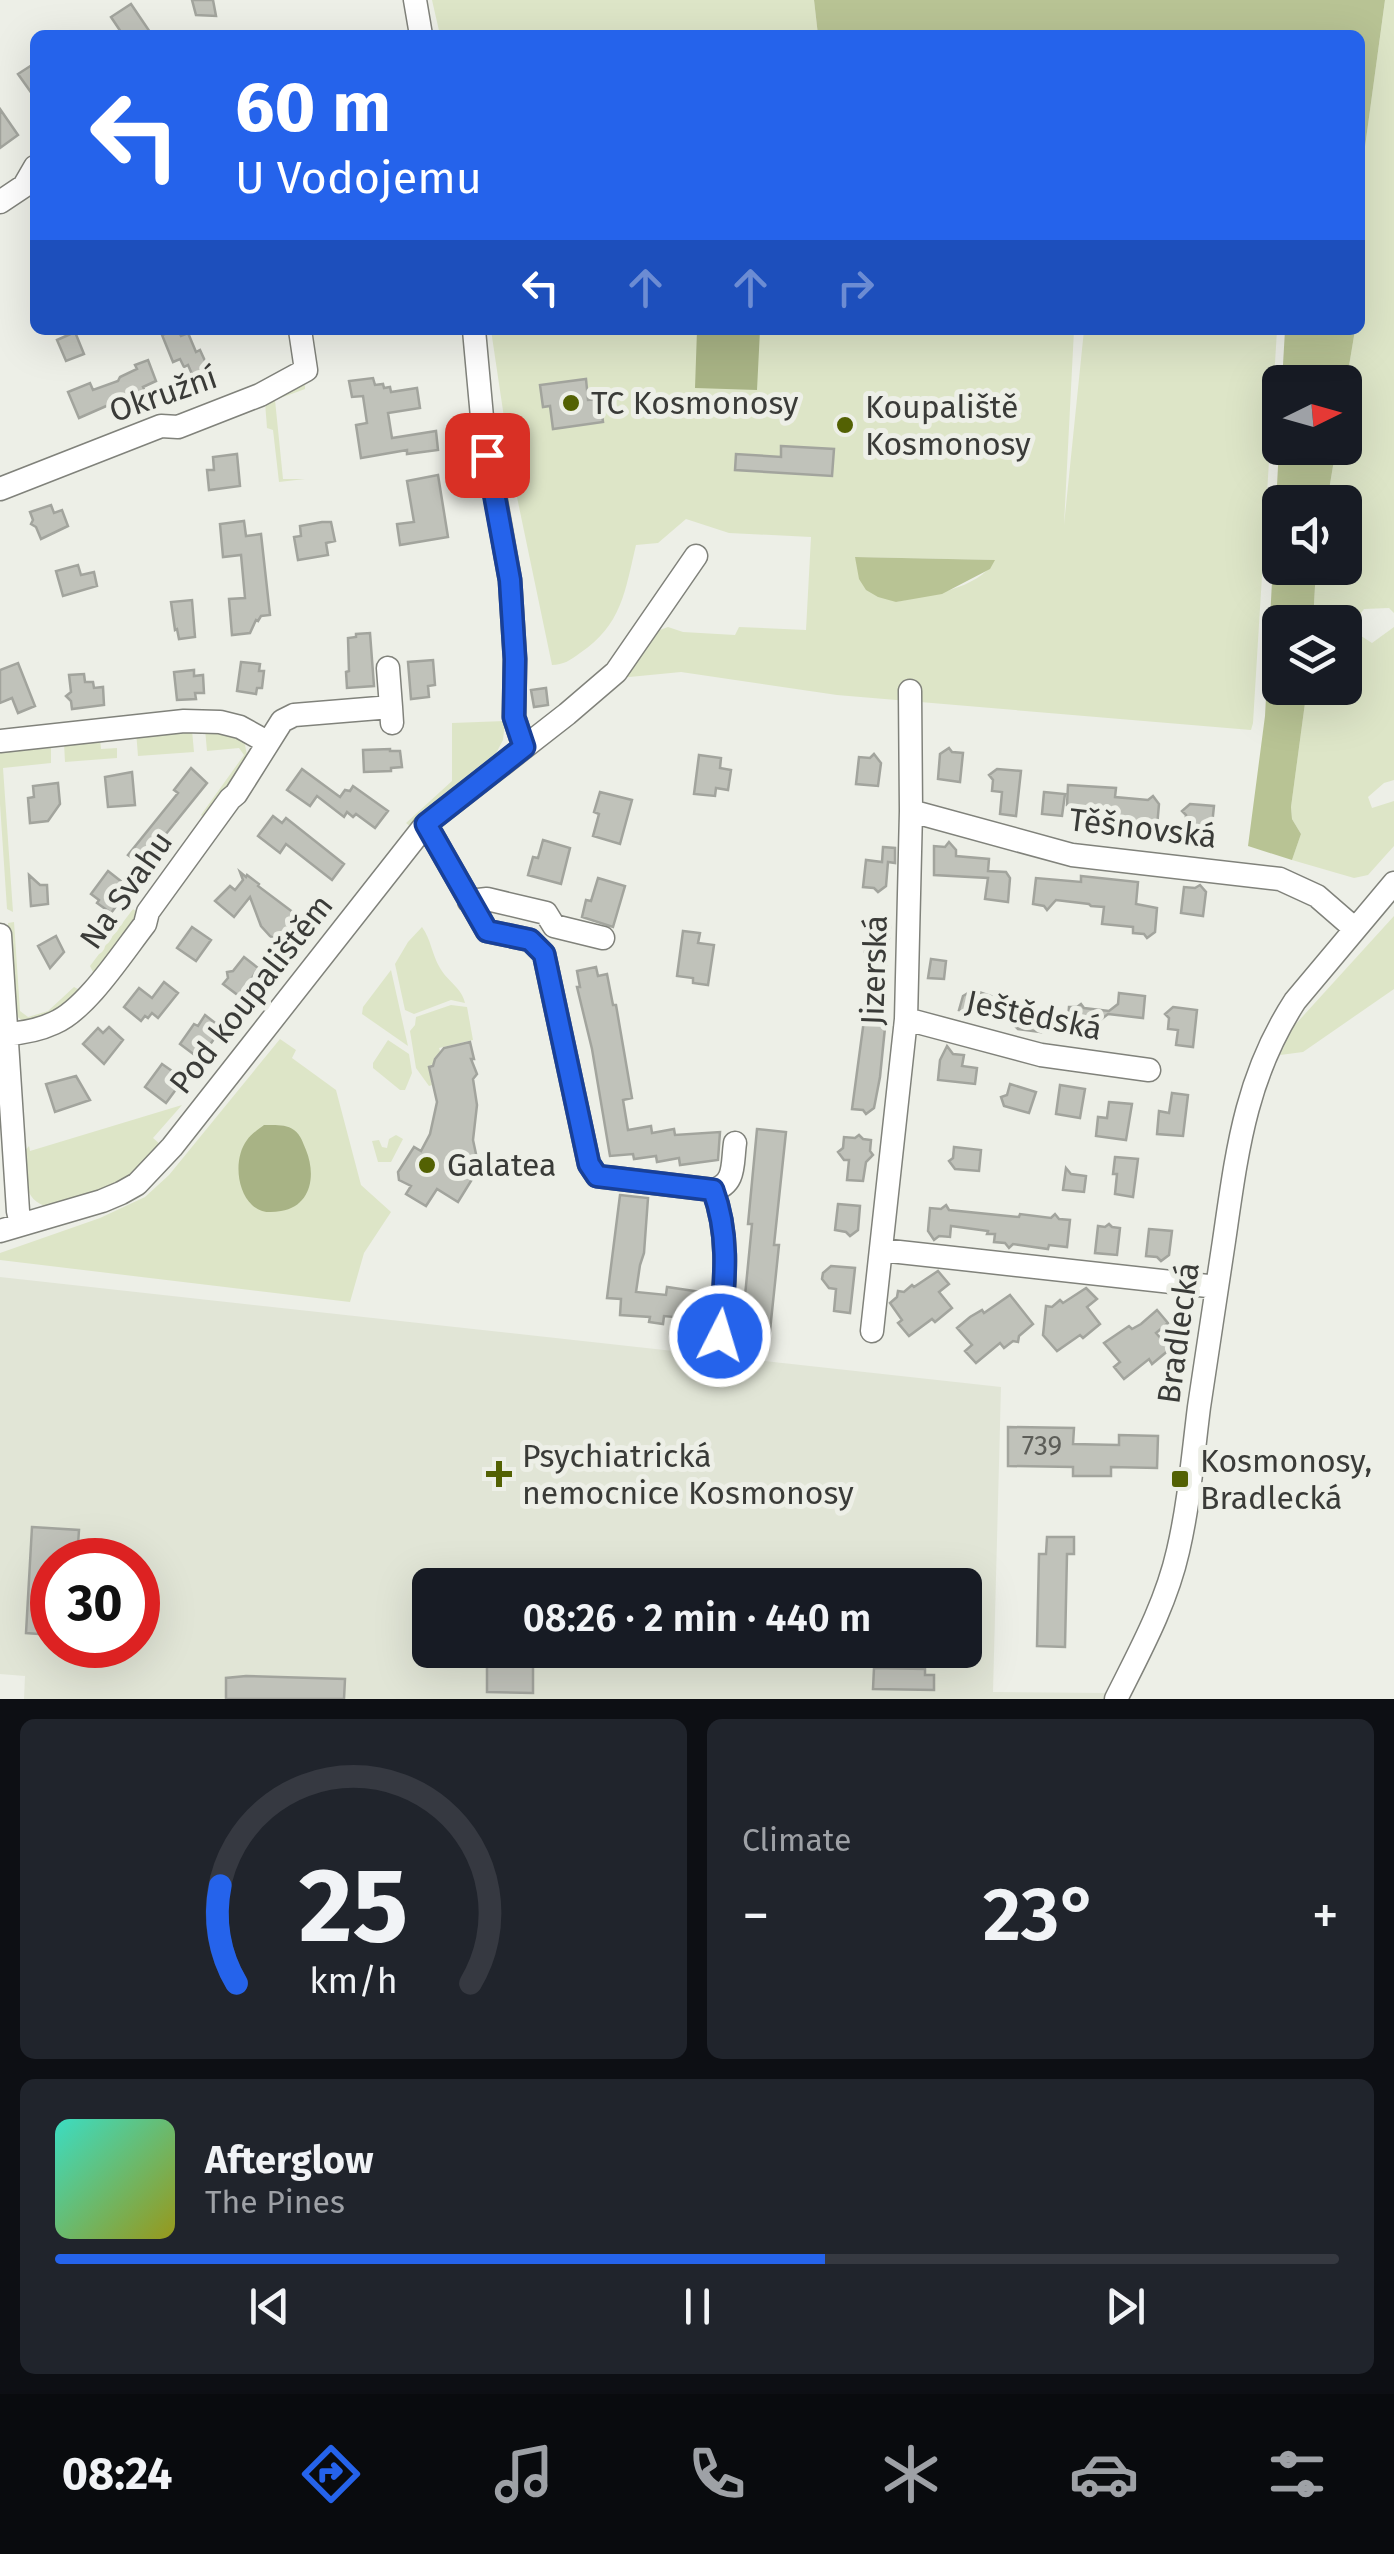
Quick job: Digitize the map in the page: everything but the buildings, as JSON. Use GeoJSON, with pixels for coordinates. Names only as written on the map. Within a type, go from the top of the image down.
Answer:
{"type":"FeatureCollection","features":[{"type":"Feature","properties":{"kind":"street"},"geometry":{"type":"LineString","coordinates":[[415,0],[419,30]]}},
{"type":"Feature","properties":{"kind":"street"},"geometry":{"type":"LineString","coordinates":[[0,202],[24,186],[30,175]]}},
{"type":"Feature","properties":{"kind":"street","name":"Okružní"},"geometry":{"type":"LineString","coordinates":[[0,490],[161,426],[178,427],[260,395],[306,370],[301,335]]}},
{"type":"Feature","properties":{"kind":"street"},"geometry":{"type":"LineString","coordinates":[[474,335],[483,428],[510,580],[514,717],[524,747]]}},
{"type":"Feature","properties":{"kind":"street","name":"Pod koupalištěm"},"geometry":{"type":"LineString","coordinates":[[11,1228],[102,1202],[137,1184],[172,1147],[426,824],[616,672],[696,556]]}},
{"type":"Feature","properties":{"kind":"street","name":"Na Svahu"},"geometry":{"type":"LineString","coordinates":[[7,1034],[58,1022],[93,992],[236,794],[282,721],[294,715],[392,715],[388,668]]}},
{"type":"Feature","properties":{"kind":"street","name":"Jizerská"},"geometry":{"type":"LineString","coordinates":[[872,1332],[906,1020],[910,691]]}},
{"type":"Feature","properties":{"kind":"street"},"geometry":{"type":"LineString","coordinates":[[514,717],[568,714]]}},
{"type":"Feature","properties":{"kind":"street"},"geometry":{"type":"LineString","coordinates":[[0,741],[184,721],[240,726],[267,742]]}},
{"type":"Feature","properties":{"kind":"street","name":"Těšnovská"},"geometry":{"type":"LineString","coordinates":[[910,812],[1072,855],[1280,879],[1317,896],[1355,929]]}},
{"type":"Feature","properties":{"kind":"street"},"geometry":{"type":"LineString","coordinates":[[426,824],[487,931],[530,940],[544,954],[589,1164],[597,1176],[713,1190],[727,1184],[735,1143]]}},
{"type":"Feature","properties":{"kind":"street","name":"Bradlecká"},"geometry":{"type":"LineString","coordinates":[[1116,1699],[1156,1618],[1178,1552],[1233,1180],[1250,1095],[1273,1039],[1295,1001],[1394,883]]}},
{"type":"Feature","properties":{"kind":"street"},"geometry":{"type":"LineString","coordinates":[[469,901],[487,899],[546,912],[554,926],[603,938]]}},
{"type":"Feature","properties":{"kind":"street"},"geometry":{"type":"LineString","coordinates":[[0,934],[7,1034],[11,1228]]}},
{"type":"Feature","properties":{"kind":"street","name":"Ještědská"},"geometry":{"type":"LineString","coordinates":[[906,1020],[1041,1055],[1149,1070]]}},
{"type":"Feature","properties":{"kind":"street"},"geometry":{"type":"LineString","coordinates":[[713,1190],[726,1258],[720,1336]]}},
{"type":"Feature","properties":{"kind":"street"},"geometry":{"type":"LineString","coordinates":[[881,1250],[1217,1287]]}},
{"type":"Feature","properties":{"kind":"shaded area"},"geometry":{"type":"Polygon","coordinates":[[[432,0],[814,0],[817,30],[439,30],[432,0]]]}},
{"type":"Feature","properties":{"kind":"shaded area"},"geometry":{"type":"Polygon","coordinates":[[[814,0],[1385,0],[1365,147],[1365,30],[817,30],[814,0]]]}},
{"type":"Feature","properties":{"kind":"shaded area"},"geometry":{"type":"Polygon","coordinates":[[[1385,0],[1394,0],[1394,613],[1389,608],[1362,612],[1362,605],[1314,605],[1315,585],[1362,585],[1362,485],[1330,485],[1333,465],[1362,465],[1362,365],[1349,365],[1354,335],[1365,335],[1365,147],[1385,0]]]}},
{"type":"Feature","properties":{"kind":"shaded area"},"geometry":{"type":"Polygon","coordinates":[[[492,335],[1074,335],[1064,525],[1083,335],[1277,335],[1275,365],[1262,365],[1262,465],[1269,465],[1268,485],[1262,485],[1262,576],[1251,730],[837,695],[681,672],[619,678],[657,631],[668,627],[683,632],[735,635],[739,627],[806,630],[811,537],[729,533],[686,519],[658,543],[636,545],[613,619],[594,642],[563,663],[552,665],[513,478],[492,335]],[[855,558],[896,602],[964,585],[987,570],[994,560],[855,558]]]}},
{"type":"Feature","properties":{"kind":"shaded area"},"geometry":{"type":"Polygon","coordinates":[[[697,335],[760,335],[757,390],[695,388],[697,335]]]}},
{"type":"Feature","properties":{"kind":"shaded area"},"geometry":{"type":"Polygon","coordinates":[[[1285,335],[1354,335],[1349,365],[1283,365],[1285,335]]]}},
{"type":"Feature","properties":{"kind":"shaded area"},"geometry":{"type":"Polygon","coordinates":[[[305,385],[305,389],[275,400],[283,479],[305,479],[279,482],[273,430],[267,428],[265,402],[305,385]]]}},
{"type":"Feature","properties":{"kind":"shaded area"},"geometry":{"type":"Polygon","coordinates":[[[1278,465],[1333,465],[1330,485],[1277,485],[1278,465]]]}},
{"type":"Feature","properties":{"kind":"shaded area"},"geometry":{"type":"Polygon","coordinates":[[[855,557],[995,560],[990,569],[942,594],[896,602],[866,590],[859,579],[855,557]]]}},
{"type":"Feature","properties":{"kind":"shaded area"},"geometry":{"type":"Polygon","coordinates":[[[1272,585],[1315,585],[1314,605],[1271,605],[1272,585]]]}},
{"type":"Feature","properties":{"kind":"shaded area"},"geometry":{"type":"Polygon","coordinates":[[[1394,627],[1394,780],[1368,797],[1372,808],[1394,801],[1394,846],[1368,875],[1354,878],[1292,860],[1301,834],[1292,819],[1305,705],[1362,705],[1362,637],[1372,643],[1394,627]]]}},
{"type":"Feature","properties":{"kind":"shaded area"},"geometry":{"type":"Polygon","coordinates":[[[1266,705],[1305,705],[1291,807],[1292,819],[1301,834],[1292,860],[1248,846],[1266,705]]]}},
{"type":"Feature","properties":{"kind":"shaded area"},"geometry":{"type":"Polygon","coordinates":[[[505,721],[503,740],[493,759],[411,827],[406,823],[452,781],[452,723],[505,721]]]}},
{"type":"Feature","properties":{"kind":"shaded area"},"geometry":{"type":"Polygon","coordinates":[[[215,728],[244,740],[248,760],[206,820],[201,815],[244,755],[239,748],[207,751],[205,729],[215,728]]]}},
{"type":"Feature","properties":{"kind":"shaded area"},"geometry":{"type":"Polygon","coordinates":[[[192,730],[194,752],[138,756],[136,731],[192,730]]]}},
{"type":"Feature","properties":{"kind":"shaded area"},"geometry":{"type":"Polygon","coordinates":[[[100,738],[101,749],[117,748],[117,758],[65,762],[64,743],[100,738]]]}},
{"type":"Feature","properties":{"kind":"shaded area"},"geometry":{"type":"Polygon","coordinates":[[[37,743],[38,749],[51,748],[51,763],[3,768],[13,912],[7,909],[0,749],[37,743]]]}},
{"type":"Feature","properties":{"kind":"shaded area"},"geometry":{"type":"Polygon","coordinates":[[[133,909],[140,914],[94,974],[90,966],[133,909]]]}},
{"type":"Feature","properties":{"kind":"shaded area"},"geometry":{"type":"Polygon","coordinates":[[[1394,916],[1394,989],[1303,1052],[1280,1055],[1293,1027],[1394,916]]]}},
{"type":"Feature","properties":{"kind":"shaded area"},"geometry":{"type":"Polygon","coordinates":[[[14,922],[20,1011],[28,1017],[48,1011],[74,987],[84,992],[52,1017],[24,1022],[14,1014],[8,923],[14,922]]]}},
{"type":"Feature","properties":{"kind":"shaded area"},"geometry":{"type":"Polygon","coordinates":[[[422,927],[440,968],[465,1003],[451,1000],[414,1014],[405,1010],[395,964],[422,927]]]}},
{"type":"Feature","properties":{"kind":"shaded area"},"geometry":{"type":"Polygon","coordinates":[[[391,970],[408,1046],[362,1014],[363,1007],[391,970]]]}},
{"type":"Feature","properties":{"kind":"shaded area"},"geometry":{"type":"Polygon","coordinates":[[[451,1005],[467,1007],[473,1040],[439,1048],[441,1054],[428,1066],[432,1085],[429,1086],[416,1068],[410,1031],[416,1017],[451,1005]]]}},
{"type":"Feature","properties":{"kind":"shaded area"},"geometry":{"type":"Polygon","coordinates":[[[280,1039],[296,1050],[292,1058],[336,1090],[361,1185],[391,1212],[364,1253],[350,1302],[0,1260],[0,1253],[100,1218],[145,1197],[169,1175],[280,1039]]]}},
{"type":"Feature","properties":{"kind":"shaded area"},"geometry":{"type":"Polygon","coordinates":[[[388,1040],[409,1054],[412,1073],[405,1090],[373,1068],[388,1040]]]}},
{"type":"Feature","properties":{"kind":"shaded area"},"geometry":{"type":"Polygon","coordinates":[[[182,1105],[153,1138],[161,1145],[123,1179],[49,1207],[29,1193],[24,1152],[29,1146],[30,1151],[182,1105]]]}},
{"type":"Feature","properties":{"kind":"shaded area"},"geometry":{"type":"Polygon","coordinates":[[[264,1125],[294,1130],[302,1139],[311,1169],[305,1196],[281,1211],[255,1208],[240,1182],[243,1147],[264,1125]]]}},
{"type":"Feature","properties":{"kind":"shaded area"},"geometry":{"type":"Polygon","coordinates":[[[396,1135],[403,1139],[391,1162],[378,1162],[372,1141],[379,1140],[387,1148],[389,1139],[396,1135]]]}},
{"type":"Feature","properties":{"kind":"shaded area","name":"Psychiatrická nemocnice Kosmonosy"},"geometry":{"type":"Polygon","coordinates":[[[0,1277],[1001,1387],[993,1692],[1109,1693],[1106,1699],[24,1699],[25,1676],[0,1674],[0,1277]]]}},
{"type":"Feature","properties":{"kind":"place","name":"TC Kosmonosy"},"geometry":{"type":"Point","coordinates":[571,403]}},
{"type":"Feature","properties":{"kind":"place","name":"Koupaliště Kosmonosy"},"geometry":{"type":"Point","coordinates":[845,425]}},
{"type":"Feature","properties":{"kind":"place","name":"Galatea"},"geometry":{"type":"Point","coordinates":[427,1165]}},
{"type":"Feature","properties":{"kind":"place","name":"Psychiatrická nemocnice Kosmonosy"},"geometry":{"type":"Point","coordinates":[499,1474]}},
{"type":"Feature","properties":{"kind":"place","name":"Kosmonosy, Bradlecká"},"geometry":{"type":"Point","coordinates":[1180,1479]}},
{"type":"Feature","properties":{"kind":"route"},"geometry":{"type":"LineString","coordinates":[[487,455],[510,580],[514,717],[524,747],[426,824],[487,931],[530,940],[544,954],[589,1164],[597,1176],[713,1190],[726,1258],[720,1336]]}}]}
